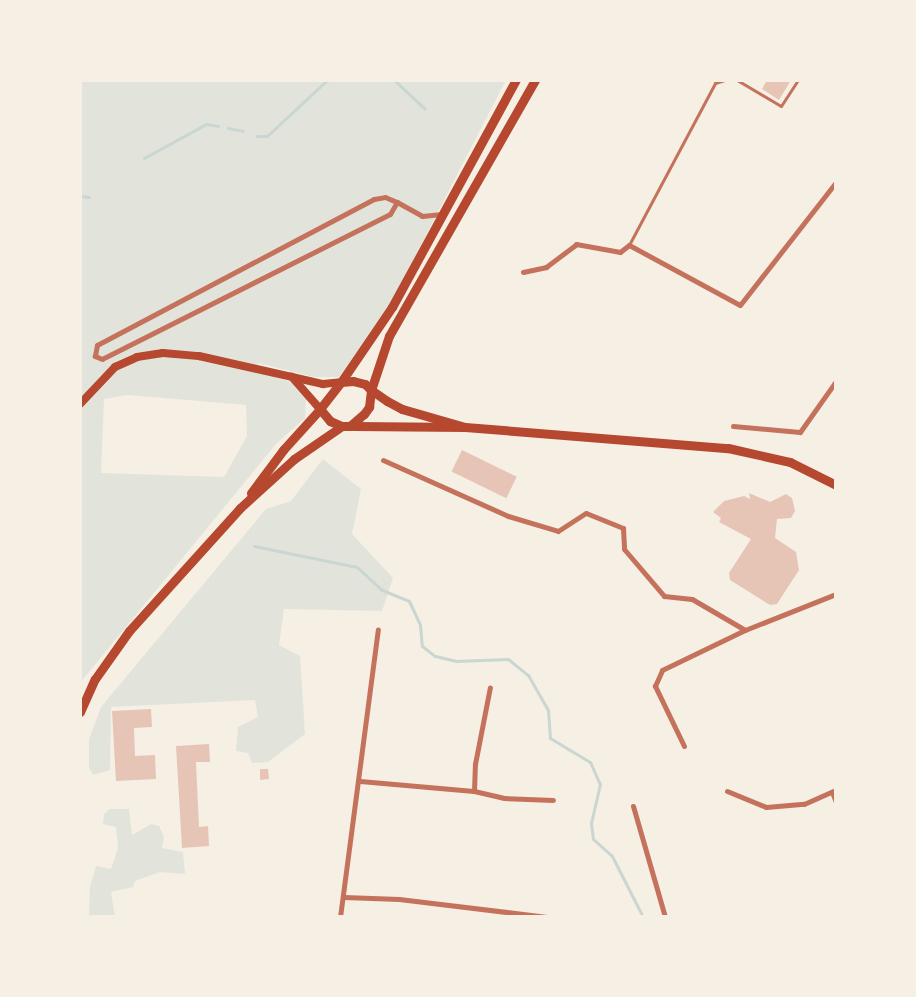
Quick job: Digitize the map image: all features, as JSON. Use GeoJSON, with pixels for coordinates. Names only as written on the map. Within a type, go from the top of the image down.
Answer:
{"type":"FeatureCollection","features":[{"type":"Feature","properties":{"kind":"main road"},"geometry":{"type":"LineString","coordinates":[[80,712],[95,679],[129,631],[240,508],[283,450],[341,382],[392,307],[516,80]]}},
{"type":"Feature","properties":{"kind":"main road"},"geometry":{"type":"LineString","coordinates":[[240,508],[294,459],[346,426],[369,407],[371,390],[389,336],[535,80]]}},
{"type":"Feature","properties":{"kind":"main road"},"geometry":{"type":"LineString","coordinates":[[80,404],[115,367],[137,357],[163,353],[199,356],[323,384],[359,382],[402,409],[465,427]]}},
{"type":"Feature","properties":{"kind":"main road"},"geometry":{"type":"LineString","coordinates":[[292,377],[330,421],[346,426],[465,427],[760,453],[790,462],[836,485]]}},
{"type":"Feature","properties":{"kind":"street"},"geometry":{"type":"LineString","coordinates":[[523,272],[546,267],[576,244],[620,252],[629,245],[740,305],[836,182]]}},
{"type":"Feature","properties":{"kind":"street"},"geometry":{"type":"LineString","coordinates":[[397,202],[390,214],[102,359],[95,356],[97,345],[374,199],[385,197],[397,202],[422,216],[443,213]]}},
{"type":"Feature","properties":{"kind":"street"},"geometry":{"type":"LineString","coordinates":[[733,426],[800,432],[836,381]]}},
{"type":"Feature","properties":{"kind":"street"},"geometry":{"type":"LineString","coordinates":[[383,460],[508,516],[558,531],[586,513],[623,528],[624,549],[664,596],[692,599],[745,630]]}},
{"type":"Feature","properties":{"kind":"street"},"geometry":{"type":"LineString","coordinates":[[684,746],[655,686],[662,670],[745,630],[836,594]]}},
{"type":"Feature","properties":{"kind":"street"},"geometry":{"type":"LineString","coordinates":[[340,917],[378,629]]}},
{"type":"Feature","properties":{"kind":"street"},"geometry":{"type":"LineString","coordinates":[[474,791],[475,764],[490,687]]}},
{"type":"Feature","properties":{"kind":"street"},"geometry":{"type":"LineString","coordinates":[[360,781],[474,791],[504,798],[553,800]]}},
{"type":"Feature","properties":{"kind":"street"},"geometry":{"type":"LineString","coordinates":[[727,791],[766,807],[804,804],[834,791],[836,802]]}},
{"type":"Feature","properties":{"kind":"street"},"geometry":{"type":"LineString","coordinates":[[633,806],[665,917]]}},
{"type":"Feature","properties":{"kind":"street"},"geometry":{"type":"LineString","coordinates":[[344,897],[399,899],[547,917]]}},
{"type":"Feature","properties":{"kind":"lane"},"geometry":{"type":"LineString","coordinates":[[629,245],[715,83],[725,80]]}},
{"type":"Feature","properties":{"kind":"lane"},"geometry":{"type":"LineString","coordinates":[[737,80],[781,106],[798,80]]}},
{"type":"Feature","properties":{"kind":"shaded area"},"geometry":{"type":"Polygon","coordinates":[[[80,80],[509,80],[505,82],[394,297],[339,377],[314,377],[258,363],[257,372],[291,382],[306,396],[305,418],[276,444],[80,683],[80,80]],[[128,395],[104,399],[101,473],[224,477],[247,436],[246,405],[128,395]]]}},
{"type":"Feature","properties":{"kind":"shaded area"},"geometry":{"type":"Polygon","coordinates":[[[323,459],[361,489],[352,534],[393,578],[382,611],[284,609],[279,645],[300,656],[305,734],[268,762],[252,763],[248,753],[236,751],[238,727],[258,717],[255,700],[111,707],[110,770],[93,775],[89,768],[89,739],[101,707],[266,509],[291,501],[323,459]]]}},
{"type":"Feature","properties":{"kind":"shaded area"},"geometry":{"type":"Polygon","coordinates":[[[110,809],[129,809],[132,835],[151,824],[159,826],[164,837],[162,848],[183,852],[185,874],[160,872],[135,881],[133,887],[111,892],[115,917],[92,917],[89,916],[90,887],[96,866],[111,869],[118,848],[116,827],[103,824],[104,814],[110,809]]]}},
{"type":"Feature","properties":{"kind":"building"},"geometry":{"type":"Polygon","coordinates":[[[767,80],[791,80],[779,100],[762,89],[767,80]]]}},
{"type":"Feature","properties":{"kind":"building"},"geometry":{"type":"Polygon","coordinates":[[[462,450],[517,477],[506,498],[451,472],[462,450]]]}},
{"type":"Feature","properties":{"kind":"building"},"geometry":{"type":"Polygon","coordinates":[[[749,493],[770,502],[786,494],[792,498],[795,511],[791,518],[777,519],[775,538],[796,552],[799,570],[777,604],[770,605],[730,580],[729,573],[751,539],[719,522],[721,518],[713,512],[724,501],[744,496],[750,499],[749,493]]]}},
{"type":"Feature","properties":{"kind":"building"},"geometry":{"type":"Polygon","coordinates":[[[151,709],[152,727],[134,728],[135,756],[155,755],[156,779],[116,781],[112,711],[151,709]]]}},
{"type":"Feature","properties":{"kind":"building"},"geometry":{"type":"Polygon","coordinates":[[[209,744],[210,762],[196,762],[199,827],[208,826],[209,846],[182,848],[176,746],[209,744]]]}},
{"type":"Feature","properties":{"kind":"building"},"geometry":{"type":"Polygon","coordinates":[[[260,769],[268,769],[269,779],[260,780],[260,769]]]}},
{"type":"Feature","properties":{"kind":"waterway"},"geometry":{"type":"LineString","coordinates":[[257,136],[267,136],[327,80]]}},
{"type":"Feature","properties":{"kind":"waterway"},"geometry":{"type":"LineString","coordinates":[[394,80],[425,109]]}},
{"type":"Feature","properties":{"kind":"waterway"},"geometry":{"type":"LineString","coordinates":[[144,158],[206,124],[218,126]]}},
{"type":"Feature","properties":{"kind":"waterway"},"geometry":{"type":"LineString","coordinates":[[228,128],[243,131]]}},
{"type":"Feature","properties":{"kind":"waterway"},"geometry":{"type":"LineString","coordinates":[[80,196],[89,197]]}},
{"type":"Feature","properties":{"kind":"waterway"},"geometry":{"type":"LineString","coordinates":[[254,546],[357,567],[382,590],[409,601],[420,625],[422,646],[435,656],[456,661],[508,659],[528,675],[548,710],[550,738],[590,762],[600,784],[591,823],[593,839],[612,856],[643,917]]}}]}
